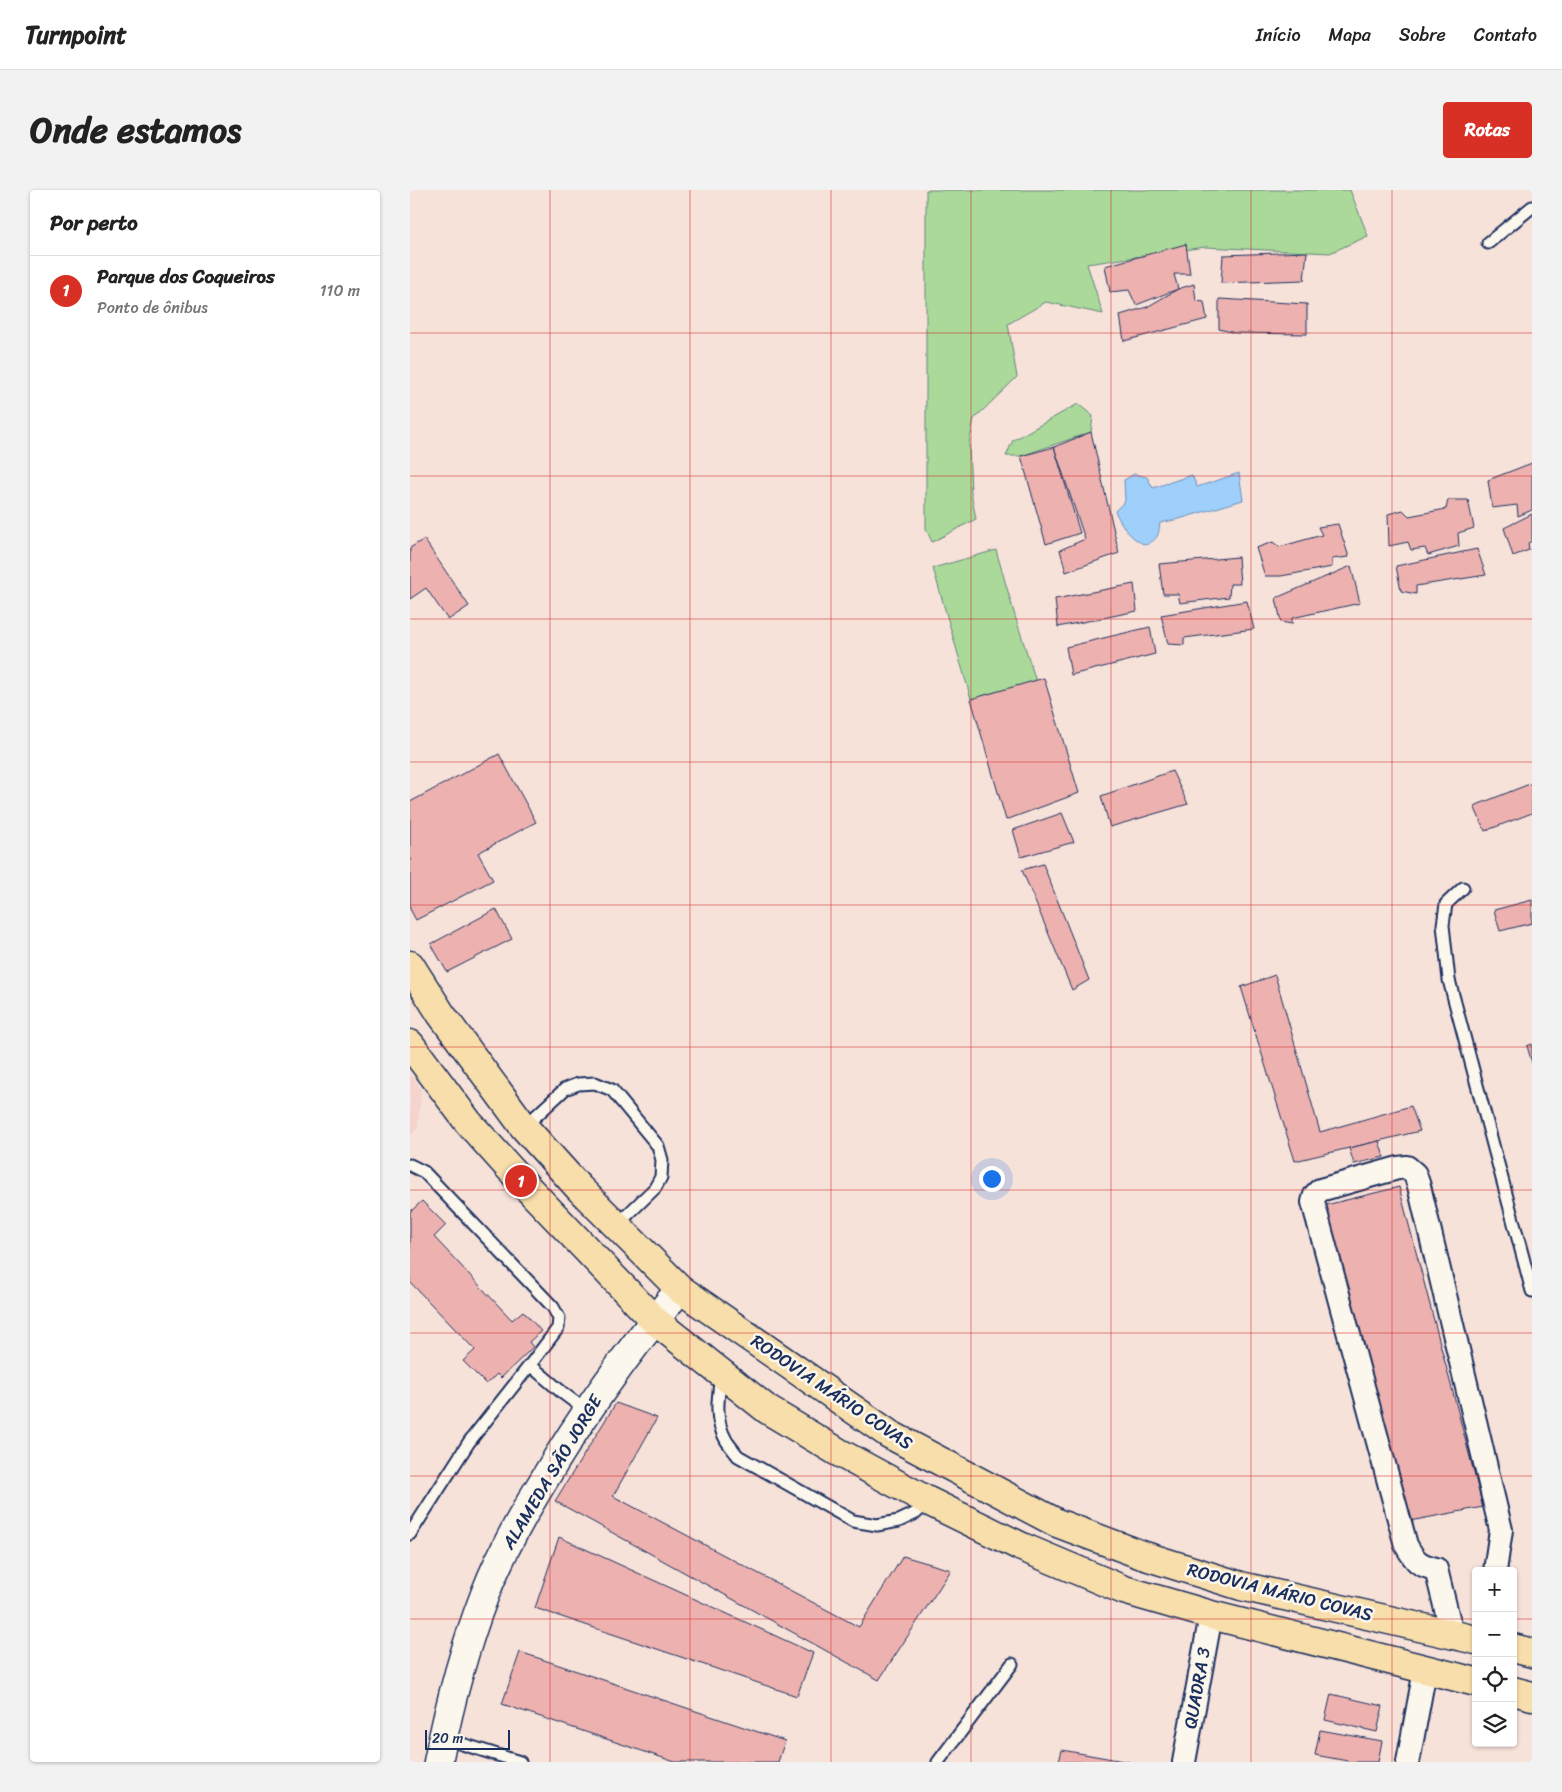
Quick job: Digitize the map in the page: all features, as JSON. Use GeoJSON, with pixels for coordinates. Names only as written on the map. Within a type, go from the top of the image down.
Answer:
{"type":"FeatureCollection","features":[{"type":"Feature","properties":{"kind":"main road","name":"RODOVIA MÁRIO COVAS"},"geometry":{"type":"LineString","coordinates":[[410,965],[441,1014],[524,1127],[579,1188],[680,1289],[889,1434],[1057,1523],[1142,1555],[1241,1586],[1464,1637]]}},
{"type":"Feature","properties":{"kind":"main road"},"geometry":{"type":"LineString","coordinates":[[410,1044],[468,1122],[654,1320],[768,1410],[838,1452],[928,1501],[1022,1547],[1124,1590],[1472,1681]]}},
{"type":"Feature","properties":{"kind":"main road"},"geometry":{"type":"LineString","coordinates":[[1517,1693],[1532,1696]]}},
{"type":"Feature","properties":{"kind":"street"},"geometry":{"type":"LineString","coordinates":[[1464,1637],[1436,1569],[1423,1567],[1415,1560],[1406,1545],[1313,1202],[1315,1195],[1320,1190],[1398,1168],[1408,1167],[1415,1174],[1422,1195],[1501,1530],[1495,1567]]}},
{"type":"Feature","properties":{"kind":"street","name":"ALAMEDA SÃO JORGE"},"geometry":{"type":"LineString","coordinates":[[441,1750],[463,1660],[485,1594],[516,1526],[562,1448],[587,1411],[654,1320],[680,1289]]}},
{"type":"Feature","properties":{"kind":"street","name":"QUADRA 3"},"geometry":{"type":"LineString","coordinates":[[1184,1762],[1211,1614]]}},
{"type":"Feature","properties":{"kind":"street"},"geometry":{"type":"LineString","coordinates":[[1408,1762],[1425,1670]]}},
{"type":"Feature","properties":{"kind":"lane"},"geometry":{"type":"LineString","coordinates":[[1488,243],[1532,206]]}},
{"type":"Feature","properties":{"kind":"lane"},"geometry":{"type":"LineString","coordinates":[[1463,888],[1446,904],[1443,925],[1449,980],[1532,1291]]}},
{"type":"Feature","properties":{"kind":"lane"},"geometry":{"type":"LineString","coordinates":[[524,1127],[565,1089],[578,1084],[595,1083],[612,1090],[658,1146],[662,1160],[661,1177],[655,1188],[617,1225]]}},
{"type":"Feature","properties":{"kind":"lane"},"geometry":{"type":"LineString","coordinates":[[410,1165],[424,1172],[553,1307],[559,1318],[558,1328],[469,1442],[410,1534]]}},
{"type":"Feature","properties":{"kind":"lane"},"geometry":{"type":"LineString","coordinates":[[530,1365],[587,1411]]}},
{"type":"Feature","properties":{"kind":"lane"},"geometry":{"type":"LineString","coordinates":[[722,1374],[717,1400],[719,1421],[726,1440],[738,1456],[853,1522],[876,1525],[899,1522],[916,1514],[928,1501]]}},
{"type":"Feature","properties":{"kind":"lane"},"geometry":{"type":"LineString","coordinates":[[938,1762],[1012,1664]]}},
{"type":"Feature","properties":{"kind":"lane"},"geometry":{"type":"LineString","coordinates":[[441,1750],[520,1762]]}},
{"type":"Feature","properties":{"kind":"shaded area"},"geometry":{"type":"Polygon","coordinates":[[[410,1072],[421,1089],[418,1128],[410,1136],[410,1072]]]}},
{"type":"Feature","properties":{"kind":"green space"},"geometry":{"type":"Polygon","coordinates":[[[926,190],[1350,190],[1368,236],[1330,253],[1205,247],[1087,264],[1103,314],[1046,302],[1008,324],[1017,377],[974,419],[969,444],[971,493],[976,519],[932,542],[926,529],[926,190]]]}},
{"type":"Feature","properties":{"kind":"green space"},"geometry":{"type":"Polygon","coordinates":[[[1078,404],[1093,416],[1091,432],[1021,456],[1006,456],[1013,440],[1078,404]]]}},
{"type":"Feature","properties":{"kind":"green space"},"geometry":{"type":"Polygon","coordinates":[[[996,550],[1036,681],[971,699],[933,568],[996,550]]]}},
{"type":"Feature","properties":{"kind":"water"},"geometry":{"type":"Polygon","coordinates":[[[1239,473],[1243,500],[1160,523],[1157,536],[1146,545],[1135,539],[1127,531],[1115,511],[1125,501],[1124,480],[1134,474],[1147,477],[1153,488],[1192,475],[1197,487],[1239,473]]]}},
{"type":"Feature","properties":{"kind":"building"},"geometry":{"type":"Polygon","coordinates":[[[1186,244],[1190,274],[1174,274],[1178,289],[1136,305],[1129,290],[1110,292],[1105,266],[1186,244]]]}},
{"type":"Feature","properties":{"kind":"building"},"geometry":{"type":"Polygon","coordinates":[[[1307,252],[1304,280],[1221,283],[1223,255],[1307,252]]]}},
{"type":"Feature","properties":{"kind":"building"},"geometry":{"type":"Polygon","coordinates":[[[1194,284],[1196,301],[1204,302],[1207,319],[1124,341],[1120,315],[1147,307],[1178,289],[1194,284]]]}},
{"type":"Feature","properties":{"kind":"building"},"geometry":{"type":"Polygon","coordinates":[[[1219,299],[1307,304],[1307,334],[1235,333],[1219,329],[1219,299]]]}},
{"type":"Feature","properties":{"kind":"building"},"geometry":{"type":"Polygon","coordinates":[[[1091,432],[1119,553],[1066,572],[1060,550],[1085,539],[1054,447],[1091,432]]]}},
{"type":"Feature","properties":{"kind":"building"},"geometry":{"type":"Polygon","coordinates":[[[1054,447],[1080,533],[1046,544],[1021,456],[1054,447]]]}},
{"type":"Feature","properties":{"kind":"building"},"geometry":{"type":"Polygon","coordinates":[[[1532,463],[1532,510],[1518,516],[1517,505],[1492,508],[1488,480],[1532,463]]]}},
{"type":"Feature","properties":{"kind":"building"},"geometry":{"type":"Polygon","coordinates":[[[1448,500],[1468,500],[1474,528],[1458,533],[1459,546],[1428,555],[1425,548],[1411,550],[1408,542],[1389,546],[1388,514],[1403,510],[1409,516],[1446,509],[1448,500]]]}},
{"type":"Feature","properties":{"kind":"building"},"geometry":{"type":"Polygon","coordinates":[[[1532,514],[1532,541],[1528,543],[1529,550],[1513,556],[1504,528],[1532,514]]]}},
{"type":"Feature","properties":{"kind":"building"},"geometry":{"type":"Polygon","coordinates":[[[1338,524],[1349,557],[1332,559],[1332,567],[1281,576],[1265,576],[1256,548],[1273,542],[1279,547],[1322,535],[1318,527],[1338,524]]]}},
{"type":"Feature","properties":{"kind":"building"},"geometry":{"type":"Polygon","coordinates":[[[424,539],[469,606],[448,620],[426,588],[410,599],[410,548],[424,539]]]}},
{"type":"Feature","properties":{"kind":"building"},"geometry":{"type":"Polygon","coordinates":[[[1477,549],[1486,575],[1416,586],[1416,594],[1401,591],[1396,566],[1477,549]]]}},
{"type":"Feature","properties":{"kind":"building"},"geometry":{"type":"Polygon","coordinates":[[[1238,557],[1240,584],[1230,584],[1229,597],[1180,603],[1178,594],[1163,594],[1159,564],[1238,557]]]}},
{"type":"Feature","properties":{"kind":"building"},"geometry":{"type":"Polygon","coordinates":[[[1351,566],[1360,603],[1292,618],[1292,624],[1281,622],[1276,598],[1351,566]]]}},
{"type":"Feature","properties":{"kind":"building"},"geometry":{"type":"Polygon","coordinates":[[[1134,584],[1137,611],[1058,627],[1055,599],[1134,584]]]}},
{"type":"Feature","properties":{"kind":"building"},"geometry":{"type":"Polygon","coordinates":[[[1247,601],[1254,629],[1184,638],[1184,645],[1168,644],[1161,615],[1247,601]]]}},
{"type":"Feature","properties":{"kind":"building"},"geometry":{"type":"Polygon","coordinates":[[[1150,627],[1155,654],[1071,675],[1066,647],[1150,627]]]}},
{"type":"Feature","properties":{"kind":"building"},"geometry":{"type":"Polygon","coordinates":[[[1044,678],[1079,793],[1006,820],[971,699],[1044,678]]]}},
{"type":"Feature","properties":{"kind":"building"},"geometry":{"type":"Polygon","coordinates":[[[499,754],[536,822],[478,853],[493,880],[416,920],[410,909],[410,802],[499,754]]]}},
{"type":"Feature","properties":{"kind":"building"},"geometry":{"type":"Polygon","coordinates":[[[1172,771],[1188,804],[1110,827],[1101,796],[1172,771]]]}},
{"type":"Feature","properties":{"kind":"building"},"geometry":{"type":"Polygon","coordinates":[[[1532,783],[1532,813],[1485,831],[1474,806],[1532,783]]]}},
{"type":"Feature","properties":{"kind":"building"},"geometry":{"type":"Polygon","coordinates":[[[1062,813],[1074,842],[1021,857],[1013,830],[1062,813]]]}},
{"type":"Feature","properties":{"kind":"building"},"geometry":{"type":"Polygon","coordinates":[[[1043,864],[1089,980],[1072,990],[1022,870],[1043,864]]]}},
{"type":"Feature","properties":{"kind":"building"},"geometry":{"type":"Polygon","coordinates":[[[1532,900],[1532,923],[1500,931],[1494,910],[1532,900]]]}},
{"type":"Feature","properties":{"kind":"building"},"geometry":{"type":"Polygon","coordinates":[[[496,909],[512,939],[447,972],[431,944],[496,909]]]}},
{"type":"Feature","properties":{"kind":"building"},"geometry":{"type":"Polygon","coordinates":[[[1275,975],[1320,1132],[1411,1106],[1420,1131],[1295,1161],[1241,987],[1275,975]]]}},
{"type":"Feature","properties":{"kind":"building"},"geometry":{"type":"Polygon","coordinates":[[[1532,1044],[1532,1063],[1527,1046],[1532,1044]]]}},
{"type":"Feature","properties":{"kind":"building"},"geometry":{"type":"Polygon","coordinates":[[[1379,1141],[1384,1157],[1354,1164],[1349,1148],[1379,1141]]]}},
{"type":"Feature","properties":{"kind":"building"},"geometry":{"type":"Polygon","coordinates":[[[1399,1187],[1483,1507],[1410,1521],[1326,1205],[1399,1187]]]}},
{"type":"Feature","properties":{"kind":"building"},"geometry":{"type":"Polygon","coordinates":[[[422,1201],[446,1225],[434,1237],[512,1320],[523,1311],[541,1331],[529,1342],[533,1347],[501,1378],[497,1374],[486,1384],[463,1361],[475,1350],[410,1282],[410,1212],[422,1201]]]}},
{"type":"Feature","properties":{"kind":"building"},"geometry":{"type":"Polygon","coordinates":[[[616,1403],[657,1418],[613,1496],[859,1627],[903,1556],[951,1570],[879,1680],[555,1501],[616,1403]]]}},
{"type":"Feature","properties":{"kind":"building"},"geometry":{"type":"Polygon","coordinates":[[[559,1537],[813,1653],[797,1696],[535,1608],[559,1537]]]}},
{"type":"Feature","properties":{"kind":"building"},"geometry":{"type":"Polygon","coordinates":[[[520,1652],[785,1741],[778,1762],[675,1762],[502,1704],[520,1652]]]}},
{"type":"Feature","properties":{"kind":"building"},"geometry":{"type":"Polygon","coordinates":[[[1331,1694],[1383,1706],[1377,1732],[1325,1720],[1331,1694]]]}},
{"type":"Feature","properties":{"kind":"building"},"geometry":{"type":"Polygon","coordinates":[[[1320,1730],[1382,1741],[1378,1762],[1353,1762],[1315,1755],[1320,1730]]]}},
{"type":"Feature","properties":{"kind":"building"},"geometry":{"type":"Polygon","coordinates":[[[1062,1750],[1129,1762],[1059,1762],[1062,1750]]]}},
{"type":"Feature","properties":{"kind":"place","name":"Parque dos Coqueiros"},"geometry":{"type":"Point","coordinates":[521,1181]}}]}
